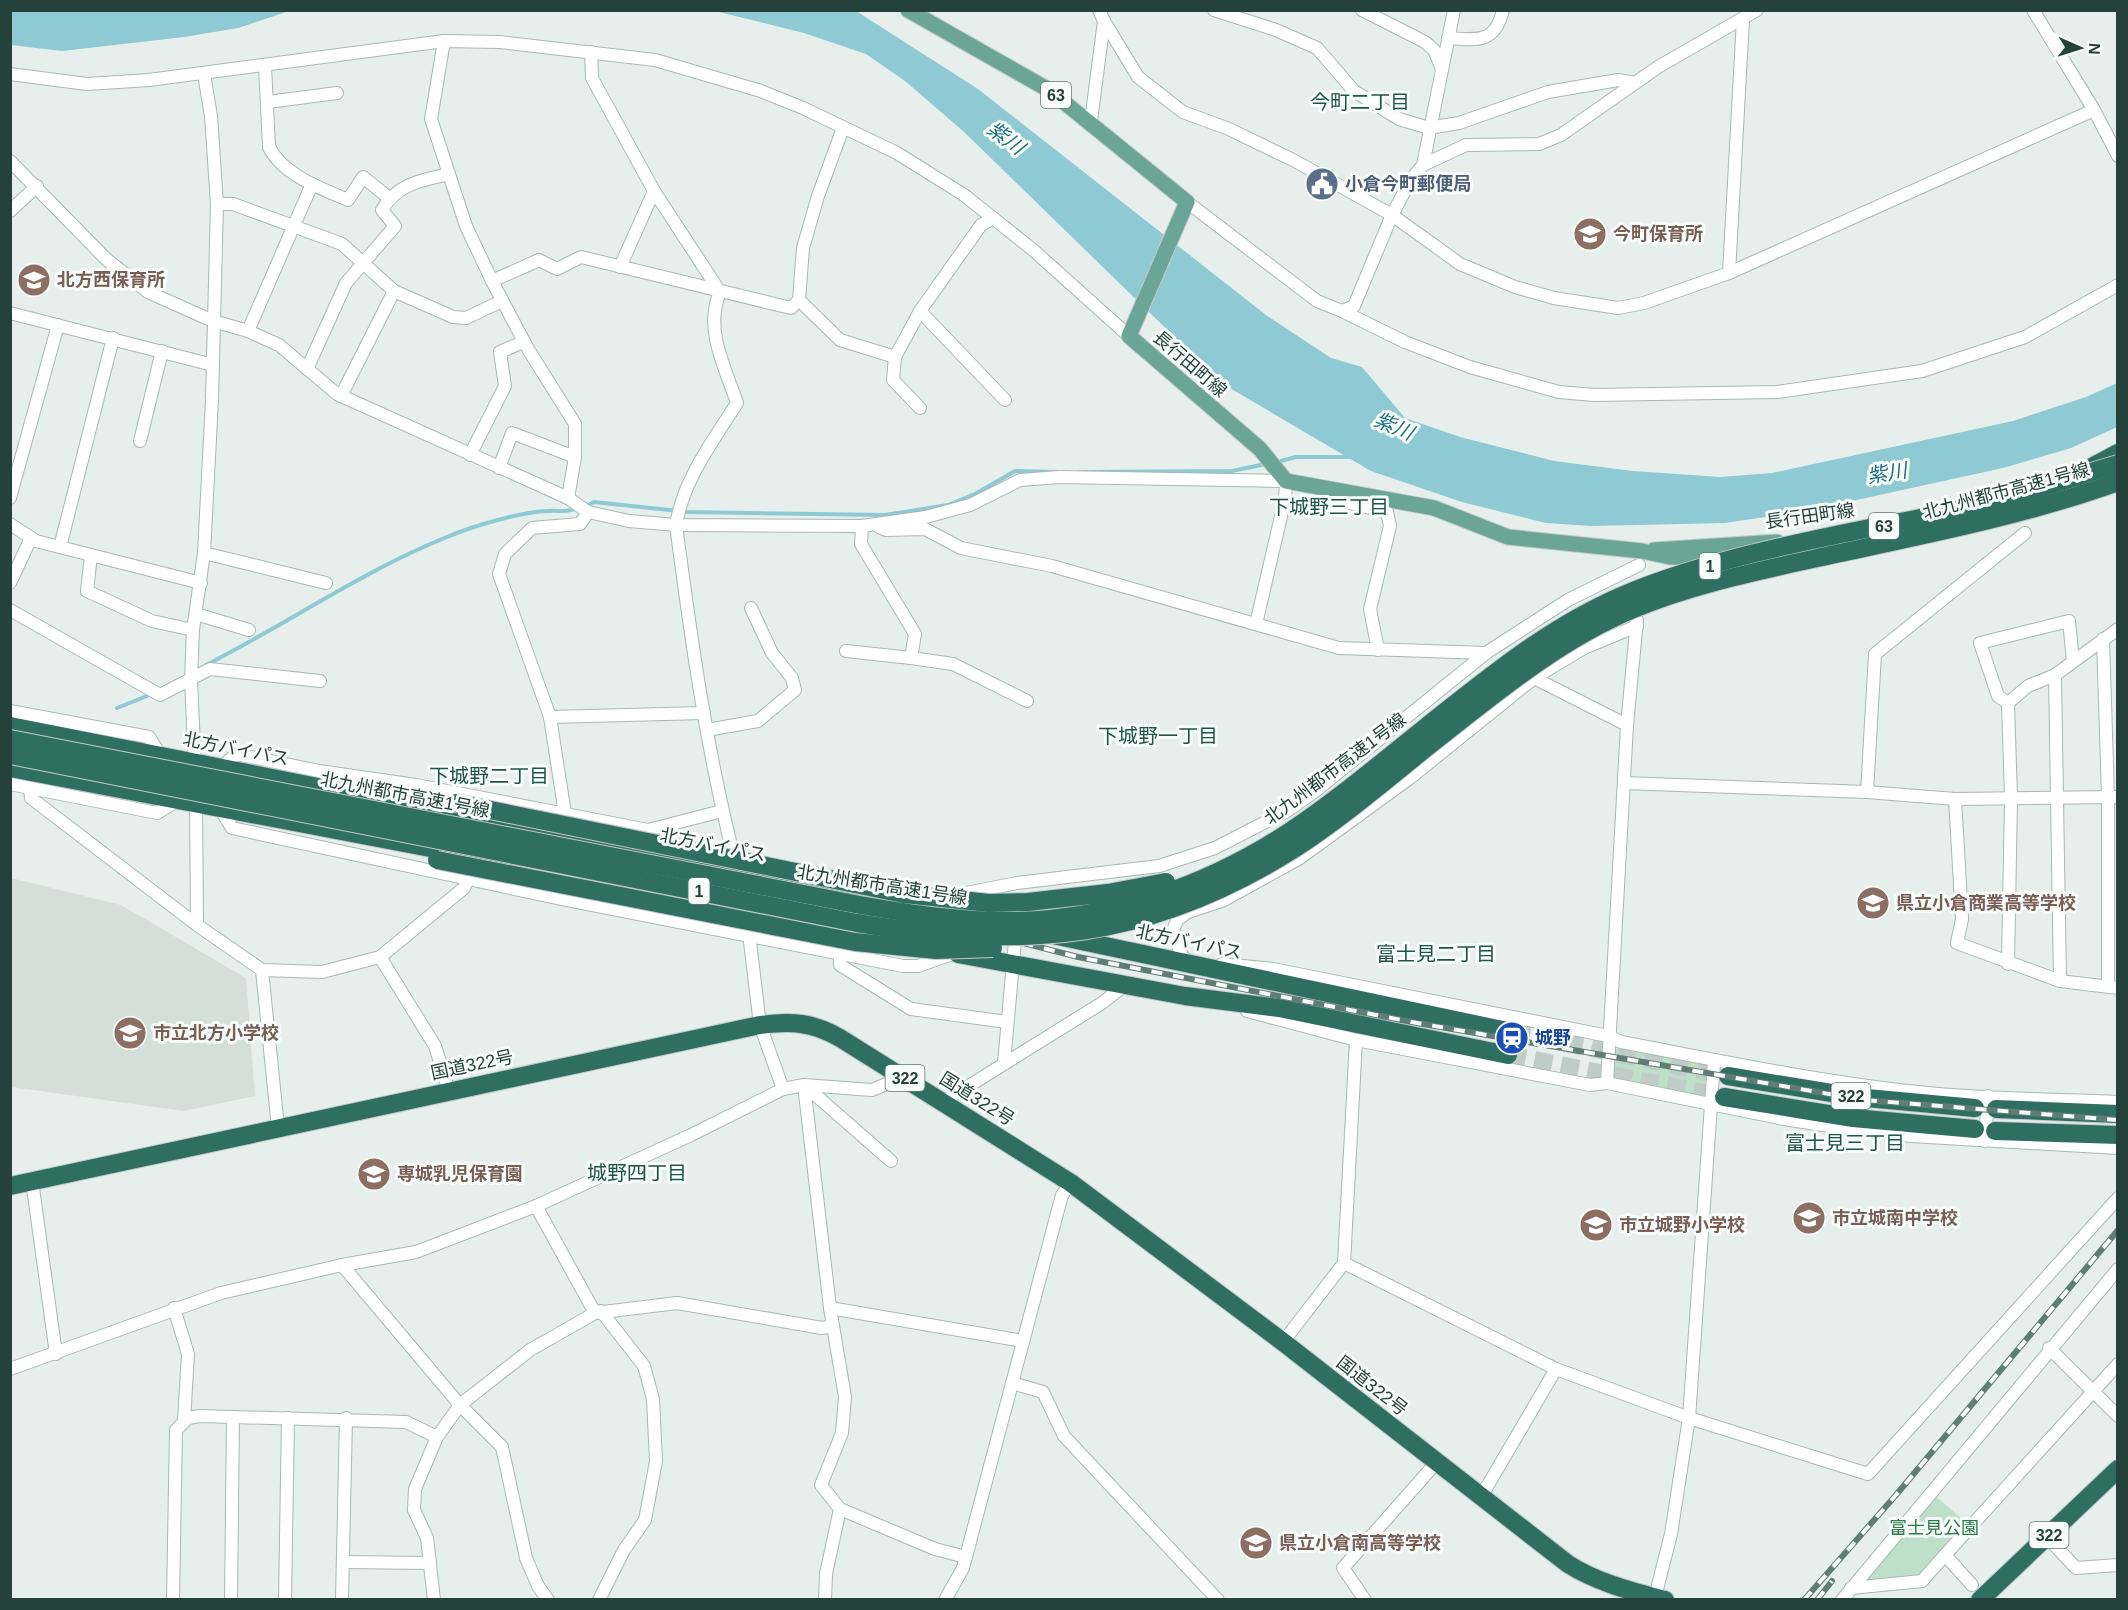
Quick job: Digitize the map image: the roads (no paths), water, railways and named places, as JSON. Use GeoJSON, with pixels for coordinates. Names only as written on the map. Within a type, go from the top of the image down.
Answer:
{"type":"FeatureCollection","features":[{"type":"Feature","properties":{"kind":"highway"},"geometry":{"type":"LineString","coordinates":[[2073,477],[2118,453]]}},
{"type":"Feature","properties":{"kind":"highway","name":"北九州都市高速1号線"},"geometry":{"type":"LineString","coordinates":[[10,739],[860,906],[980,920],[1058,918],[1138,902],[1178,890],[1252,855],[1298,826],[1355,784],[1535,643],[1584,614],[1625,594],[1708,566],[2029,493],[2118,462]]}},
{"type":"Feature","properties":{"kind":"highway","name":"北九州都市高速1号線"},"geometry":{"type":"LineString","coordinates":[[10,755],[897,929],[981,937],[1060,935],[1102,928],[1183,905],[1256,872],[1296,848],[1553,651],[1631,610],[1672,594],[1748,573],[1990,520],[2118,484]]}},
{"type":"Feature","properties":{"kind":"highway","name":"北方バイパス"},"geometry":{"type":"LineString","coordinates":[[10,726],[909,904],[1512,1032]]}},
{"type":"Feature","properties":{"kind":"highway"},"geometry":{"type":"LineString","coordinates":[[10,768],[249,816],[437,860],[812,935],[898,947],[936,950],[1058,943],[1142,923],[1183,905]]}},
{"type":"Feature","properties":{"kind":"highway"},"geometry":{"type":"LineString","coordinates":[[347,792],[456,803],[904,894],[989,903],[1028,902],[1108,893],[1166,882],[1214,867],[1251,849],[1355,784]]}},
{"type":"Feature","properties":{"kind":"highway"},"geometry":{"type":"LineString","coordinates":[[249,816],[541,869],[1125,985],[1185,996],[1279,1008],[1508,1055]]}},
{"type":"Feature","properties":{"kind":"highway","name":"国道322号"},"geometry":{"type":"LineString","coordinates":[[10,1185],[760,1025],[783,1022],[812,1024],[840,1038],[1071,1183],[1282,1342],[1436,1463],[1588,1576],[1660,1598]]}},
{"type":"Feature","properties":{"kind":"highway","name":"322"},"geometry":{"type":"LineString","coordinates":[[1728,1076],[1856,1097],[2118,1114]]}},
{"type":"Feature","properties":{"kind":"highway","name":"322"},"geometry":{"type":"LineString","coordinates":[[1717,1100],[1985,1134],[2118,1135]]}},
{"type":"Feature","properties":{"kind":"highway","name":"322"},"geometry":{"type":"LineString","coordinates":[[1976,1592],[2047,1537],[2118,1469]]}},
{"type":"Feature","properties":{"kind":"main road","name":"63"},"geometry":{"type":"LineString","coordinates":[[908,10],[1049,90],[1091,122],[1186,206]]}},
{"type":"Feature","properties":{"kind":"main road","name":"長行田町線"},"geometry":{"type":"LineString","coordinates":[[1186,206],[1131,330],[1260,449],[1286,481],[1434,508],[1508,537],[1640,558],[1768,557],[1930,535],[2072,500],[2118,484]]}},
{"type":"Feature","properties":{"kind":"main road","name":"長行田町線"},"geometry":{"type":"LineString","coordinates":[[1640,558],[1670,547],[1776,543],[1927,519],[2049,488],[2118,462]]}},
{"type":"Feature","properties":{"kind":"street"},"geometry":{"type":"LineString","coordinates":[[1214,10],[1276,30],[1317,48],[1354,91],[1399,119],[1429,128],[1459,123],[1548,92],[1618,80],[1635,83]]}},
{"type":"Feature","properties":{"kind":"street"},"geometry":{"type":"LineString","coordinates":[[1362,10],[1425,42],[1434,50],[1442,69]]}},
{"type":"Feature","properties":{"kind":"street"},"geometry":{"type":"LineString","coordinates":[[1423,165],[1454,10]]}},
{"type":"Feature","properties":{"kind":"street"},"geometry":{"type":"LineString","coordinates":[[1448,38],[1478,40],[1492,34],[1501,21],[1503,10]]}},
{"type":"Feature","properties":{"kind":"street"},"geometry":{"type":"LineString","coordinates":[[1342,311],[1354,306],[1392,215],[1410,181],[1423,165],[1466,145],[1539,144],[1561,135],[1658,67],[1757,10]]}},
{"type":"Feature","properties":{"kind":"street"},"geometry":{"type":"LineString","coordinates":[[2032,10],[2094,110],[2118,156]]}},
{"type":"Feature","properties":{"kind":"street"},"geometry":{"type":"LineString","coordinates":[[1091,122],[1102,16]]}},
{"type":"Feature","properties":{"kind":"street"},"geometry":{"type":"LineString","coordinates":[[1102,16],[1138,77],[1183,112],[1261,144],[1392,215],[1460,264],[1515,287],[1554,298],[1618,308],[1654,300],[1729,273],[2094,110]]}},
{"type":"Feature","properties":{"kind":"street"},"geometry":{"type":"LineString","coordinates":[[1729,273],[1743,19]]}},
{"type":"Feature","properties":{"kind":"street"},"geometry":{"type":"LineString","coordinates":[[444,41],[431,119],[466,226],[524,342],[575,424],[575,457],[568,498]]}},
{"type":"Feature","properties":{"kind":"street"},"geometry":{"type":"LineString","coordinates":[[10,74],[87,84],[204,74],[444,41],[500,42],[655,60],[704,73],[792,103],[897,153],[964,195],[1131,330]]}},
{"type":"Feature","properties":{"kind":"street"},"geometry":{"type":"LineString","coordinates":[[591,52],[592,78],[654,191],[720,292]]}},
{"type":"Feature","properties":{"kind":"street"},"geometry":{"type":"LineString","coordinates":[[265,66],[269,147],[274,158],[312,184],[348,200],[363,177],[389,198]]}},
{"type":"Feature","properties":{"kind":"street"},"geometry":{"type":"LineString","coordinates":[[197,925],[195,762],[191,680],[193,630],[204,553],[213,365],[217,204],[204,74]]}},
{"type":"Feature","properties":{"kind":"street"},"geometry":{"type":"LineString","coordinates":[[268,102],[338,93]]}},
{"type":"Feature","properties":{"kind":"street"},"geometry":{"type":"LineString","coordinates":[[492,281],[539,260],[557,269],[581,258],[791,308],[799,300],[803,248],[818,196],[843,128]]}},
{"type":"Feature","properties":{"kind":"street"},"geometry":{"type":"LineString","coordinates":[[10,161],[106,259],[148,292],[213,321],[249,330],[279,345],[341,396],[568,498],[588,512],[629,521],[676,525],[867,525],[926,517],[970,505],[1020,480],[1059,477],[1286,481],[1285,499],[1256,624]]}},
{"type":"Feature","properties":{"kind":"street"},"geometry":{"type":"LineString","coordinates":[[307,369],[346,283],[395,226],[381,210],[389,198],[408,183],[449,174]]}},
{"type":"Feature","properties":{"kind":"street"},"geometry":{"type":"LineString","coordinates":[[249,330],[312,184]]}},
{"type":"Feature","properties":{"kind":"street"},"geometry":{"type":"LineString","coordinates":[[10,211],[37,186]]}},
{"type":"Feature","properties":{"kind":"street"},"geometry":{"type":"LineString","coordinates":[[620,267],[654,191]]}},
{"type":"Feature","properties":{"kind":"street"},"geometry":{"type":"LineString","coordinates":[[217,204],[233,204],[342,244],[394,291],[453,317],[466,318],[502,301]]}},
{"type":"Feature","properties":{"kind":"street"},"geometry":{"type":"LineString","coordinates":[[1186,206],[1317,301],[1405,342],[1470,367],[1559,392],[1594,395],[1777,392],[1922,371],[2025,338],[2118,285]]}},
{"type":"Feature","properties":{"kind":"street"},"geometry":{"type":"LineString","coordinates":[[920,408],[893,380],[895,357],[920,311],[981,225],[993,218]]}},
{"type":"Feature","properties":{"kind":"street"},"geometry":{"type":"LineString","coordinates":[[341,396],[394,291]]}},
{"type":"Feature","properties":{"kind":"street"},"geometry":{"type":"LineString","coordinates":[[720,292],[713,309],[714,334],[737,403],[693,471],[680,499],[676,525],[707,730],[722,811],[751,935],[760,1025],[783,1089]]}},
{"type":"Feature","properties":{"kind":"street"},"geometry":{"type":"LineString","coordinates":[[799,300],[840,340],[895,357]]}},
{"type":"Feature","properties":{"kind":"street"},"geometry":{"type":"LineString","coordinates":[[920,311],[1005,400]]}},
{"type":"Feature","properties":{"kind":"street"},"geometry":{"type":"LineString","coordinates":[[10,313],[213,365]]}},
{"type":"Feature","properties":{"kind":"street"},"geometry":{"type":"LineString","coordinates":[[10,498],[15,465],[58,325]]}},
{"type":"Feature","properties":{"kind":"street"},"geometry":{"type":"LineString","coordinates":[[60,547],[113,338]]}},
{"type":"Feature","properties":{"kind":"street"},"geometry":{"type":"LineString","coordinates":[[470,455],[505,386],[500,352],[524,342]]}},
{"type":"Feature","properties":{"kind":"street"},"geometry":{"type":"LineString","coordinates":[[140,441],[162,351]]}},
{"type":"Feature","properties":{"kind":"street"},"geometry":{"type":"LineString","coordinates":[[499,468],[512,433],[575,457]]}},
{"type":"Feature","properties":{"kind":"street"},"geometry":{"type":"LineString","coordinates":[[1327,487],[1324,497],[1387,512],[1390,526],[1370,609],[1378,650]]}},
{"type":"Feature","properties":{"kind":"street"},"geometry":{"type":"LineString","coordinates":[[565,814],[550,717],[499,574],[505,554],[532,528],[580,524],[588,512]]}},
{"type":"Feature","properties":{"kind":"street"},"geometry":{"type":"LineString","coordinates":[[10,524],[31,538],[60,547],[201,583]]}},
{"type":"Feature","properties":{"kind":"street"},"geometry":{"type":"LineString","coordinates":[[867,525],[886,530],[925,530],[961,548],[1052,566],[1339,648],[1486,653]]}},
{"type":"Feature","properties":{"kind":"street"},"geometry":{"type":"LineString","coordinates":[[867,525],[861,544],[915,634],[911,658]]}},
{"type":"Feature","properties":{"kind":"street"},"geometry":{"type":"LineString","coordinates":[[1867,792],[1875,654],[2025,534]]}},
{"type":"Feature","properties":{"kind":"street"},"geometry":{"type":"LineString","coordinates":[[10,583],[31,538]]}},
{"type":"Feature","properties":{"kind":"street"},"geometry":{"type":"LineString","coordinates":[[204,553],[326,583]]}},
{"type":"Feature","properties":{"kind":"street"},"geometry":{"type":"LineString","coordinates":[[92,555],[87,591],[152,621],[193,630]]}},
{"type":"Feature","properties":{"kind":"street"},"geometry":{"type":"LineString","coordinates":[[1607,1083],[1608,1036],[1640,558]]}},
{"type":"Feature","properties":{"kind":"street"},"geometry":{"type":"LineString","coordinates":[[909,904],[1017,884],[1159,866],[1215,849],[1250,831],[1314,792],[1486,653],[1568,600],[1640,558]]}},
{"type":"Feature","properties":{"kind":"street"},"geometry":{"type":"LineString","coordinates":[[707,730],[758,721],[795,690],[792,678],[772,652],[751,608]]}},
{"type":"Feature","properties":{"kind":"street"},"geometry":{"type":"LineString","coordinates":[[10,610],[160,695],[210,669],[320,681]]}},
{"type":"Feature","properties":{"kind":"street"},"geometry":{"type":"LineString","coordinates":[[196,614],[249,630]]}},
{"type":"Feature","properties":{"kind":"street"},"geometry":{"type":"LineString","coordinates":[[2008,703],[1998,696],[1980,643],[2069,621],[2073,661]]}},
{"type":"Feature","properties":{"kind":"street"},"geometry":{"type":"LineString","coordinates":[[1636,626],[1584,648],[1534,678],[1410,778],[1300,858],[1224,900],[1188,912],[1177,920],[1174,936],[1185,962],[1273,969],[1608,1036],[1621,1042],[1714,1062],[1815,1079],[1986,1104],[2118,1102]]}},
{"type":"Feature","properties":{"kind":"street"},"geometry":{"type":"LineString","coordinates":[[2008,703],[2028,686],[2055,675],[2118,628]]}},
{"type":"Feature","properties":{"kind":"street"},"geometry":{"type":"LineString","coordinates":[[1954,799],[1962,919],[1957,943],[2008,964],[2060,981],[2113,987],[2113,797],[2103,639]]}},
{"type":"Feature","properties":{"kind":"street"},"geometry":{"type":"LineString","coordinates":[[846,651],[953,664],[1027,701]]}},
{"type":"Feature","properties":{"kind":"street"},"geometry":{"type":"LineString","coordinates":[[2055,675],[2060,981]]}},
{"type":"Feature","properties":{"kind":"street"},"geometry":{"type":"LineString","coordinates":[[1534,678],[1628,725]]}},
{"type":"Feature","properties":{"kind":"street"},"geometry":{"type":"LineString","coordinates":[[2008,703],[2011,798],[2008,964]]}},
{"type":"Feature","properties":{"kind":"street"},"geometry":{"type":"LineString","coordinates":[[10,711],[149,737],[160,755]]}},
{"type":"Feature","properties":{"kind":"street"},"geometry":{"type":"LineString","coordinates":[[550,717],[704,713]]}},
{"type":"Feature","properties":{"kind":"street"},"geometry":{"type":"LineString","coordinates":[[222,767],[236,754],[319,771],[416,785],[648,830],[722,811]]}},
{"type":"Feature","properties":{"kind":"street"},"geometry":{"type":"LineString","coordinates":[[1624,783],[1867,792],[1954,799],[2113,797]]}},
{"type":"Feature","properties":{"kind":"street"},"geometry":{"type":"LineString","coordinates":[[10,784],[157,813],[177,801]]}},
{"type":"Feature","properties":{"kind":"street"},"geometry":{"type":"LineString","coordinates":[[30,788],[31,798],[197,925],[262,970],[322,972],[380,957],[464,888],[468,879]]}},
{"type":"Feature","properties":{"kind":"street"},"geometry":{"type":"LineString","coordinates":[[221,810],[232,828],[468,879],[840,954],[903,966],[918,966],[955,953]]}},
{"type":"Feature","properties":{"kind":"street"},"geometry":{"type":"LineString","coordinates":[[1004,1063],[1014,963],[1017,884]]}},
{"type":"Feature","properties":{"kind":"street"},"geometry":{"type":"LineString","coordinates":[[840,954],[840,965],[911,1009],[1007,1022]]}},
{"type":"Feature","properties":{"kind":"street"},"geometry":{"type":"LineString","coordinates":[[380,957],[435,1046],[449,1091]]}},
{"type":"Feature","properties":{"kind":"street"},"geometry":{"type":"LineString","coordinates":[[262,970],[278,1128]]}},
{"type":"Feature","properties":{"kind":"street"},"geometry":{"type":"LineString","coordinates":[[943,1102],[1102,1003],[1125,985]]}},
{"type":"Feature","properties":{"kind":"street"},"geometry":{"type":"LineString","coordinates":[[1185,996],[1356,1040],[1590,1085],[1607,1083],[1717,1100]]}},
{"type":"Feature","properties":{"kind":"street"},"geometry":{"type":"LineString","coordinates":[[1282,1342],[1344,1263],[1356,1040]]}},
{"type":"Feature","properties":{"kind":"street"},"geometry":{"type":"LineString","coordinates":[[1660,1598],[1689,1419],[1717,1100],[1714,1062]]}},
{"type":"Feature","properties":{"kind":"street"},"geometry":{"type":"LineString","coordinates":[[10,1369],[56,1354],[174,1308],[221,1293],[342,1265],[416,1252],[536,1206],[691,1136],[783,1089],[804,1085],[872,1090],[903,1077]]}},
{"type":"Feature","properties":{"kind":"street"},"geometry":{"type":"LineString","coordinates":[[804,1085],[891,1161]]}},
{"type":"Feature","properties":{"kind":"street"},"geometry":{"type":"LineString","coordinates":[[804,1085],[830,1308],[845,1397],[842,1433],[821,1485],[840,1509],[935,1549],[966,1557]]}},
{"type":"Feature","properties":{"kind":"street"},"geometry":{"type":"LineString","coordinates":[[1986,1104],[1985,1134],[2118,1148]]}},
{"type":"Feature","properties":{"kind":"street"},"geometry":{"type":"LineString","coordinates":[[32,1181],[56,1354]]}},
{"type":"Feature","properties":{"kind":"street"},"geometry":{"type":"LineString","coordinates":[[945,1599],[960,1574],[966,1557],[1062,1195],[1071,1183]]}},
{"type":"Feature","properties":{"kind":"street"},"geometry":{"type":"LineString","coordinates":[[1344,1263],[1556,1369],[1689,1419],[1868,1474],[2118,1198]]}},
{"type":"Feature","properties":{"kind":"street"},"geometry":{"type":"LineString","coordinates":[[536,1206],[598,1312],[644,1366],[653,1399],[656,1461],[645,1520],[624,1550],[599,1599]]}},
{"type":"Feature","properties":{"kind":"street"},"geometry":{"type":"LineString","coordinates":[[342,1265],[460,1405],[502,1447],[526,1558],[538,1586],[548,1599]]}},
{"type":"Feature","properties":{"kind":"street"},"geometry":{"type":"LineString","coordinates":[[1842,1599],[2049,1348],[2118,1269]]}},
{"type":"Feature","properties":{"kind":"street"},"geometry":{"type":"LineString","coordinates":[[434,1599],[427,1538],[414,1510],[415,1489],[437,1437],[460,1405],[530,1350],[598,1312],[677,1303],[822,1328],[833,1326]]}},
{"type":"Feature","properties":{"kind":"street"},"geometry":{"type":"LineString","coordinates":[[174,1308],[188,1354],[184,1421]]}},
{"type":"Feature","properties":{"kind":"street"},"geometry":{"type":"LineString","coordinates":[[830,1308],[1023,1341]]}},
{"type":"Feature","properties":{"kind":"street"},"geometry":{"type":"LineString","coordinates":[[2049,1348],[2118,1416]]}},
{"type":"Feature","properties":{"kind":"street"},"geometry":{"type":"LineString","coordinates":[[1851,1588],[1922,1581],[2118,1365]]}},
{"type":"Feature","properties":{"kind":"street"},"geometry":{"type":"LineString","coordinates":[[1481,1497],[1556,1369]]}},
{"type":"Feature","properties":{"kind":"street"},"geometry":{"type":"LineString","coordinates":[[1012,1383],[1043,1392],[1064,1436],[1218,1599]]}},
{"type":"Feature","properties":{"kind":"street"},"geometry":{"type":"LineString","coordinates":[[173,1599],[176,1430],[184,1421],[200,1416],[346,1418],[406,1422],[437,1437]]}},
{"type":"Feature","properties":{"kind":"street"},"geometry":{"type":"LineString","coordinates":[[231,1599],[233,1417]]}},
{"type":"Feature","properties":{"kind":"street"},"geometry":{"type":"LineString","coordinates":[[285,1599],[288,1418]]}},
{"type":"Feature","properties":{"kind":"street"},"geometry":{"type":"LineString","coordinates":[[342,1599],[346,1418]]}},
{"type":"Feature","properties":{"kind":"street"},"geometry":{"type":"LineString","coordinates":[[1365,1599],[1343,1568],[1436,1463]]}},
{"type":"Feature","properties":{"kind":"street"},"geometry":{"type":"LineString","coordinates":[[825,1599],[826,1574],[840,1509]]}},
{"type":"Feature","properties":{"kind":"street"},"geometry":{"type":"LineString","coordinates":[[2047,1537],[2076,1568],[2118,1565]]}},
{"type":"Feature","properties":{"kind":"street"},"geometry":{"type":"LineString","coordinates":[[1945,1555],[1976,1592]]}},
{"type":"Feature","properties":{"kind":"street"},"geometry":{"type":"LineString","coordinates":[[343,1562],[430,1563]]}},
{"type":"Feature","properties":{"kind":"water"},"geometry":{"type":"Polygon","coordinates":[[[11,10],[289,11],[238,28],[184,37],[62,51],[11,45],[11,10]]]}},
{"type":"Feature","properties":{"kind":"water","name":"紫川"},"geometry":{"type":"Polygon","coordinates":[[[715,11],[856,11],[978,89],[1266,315],[1331,358],[1362,367],[1405,418],[1460,437],[1554,461],[1633,471],[1720,477],[1772,473],[2013,421],[2086,397],[2117,383],[2117,427],[2071,448],[2003,468],[1806,511],[1725,523],[1591,526],[1546,523],[1462,502],[1371,471],[1223,384],[963,131],[905,81],[866,54],[804,33],[715,11]]]}},
{"type":"Feature","properties":{"kind":"waterway"},"geometry":{"type":"LineString","coordinates":[[1277,462],[1296,457],[1355,457]]}},
{"type":"Feature","properties":{"kind":"waterway"},"geometry":{"type":"LineString","coordinates":[[1080,472],[1232,471],[1266,464]]}},
{"type":"Feature","properties":{"kind":"waterway"},"geometry":{"type":"LineString","coordinates":[[586,506],[594,502],[688,512],[885,515],[948,505],[975,494],[1015,471],[1057,472]]}},
{"type":"Feature","properties":{"kind":"waterway"},"geometry":{"type":"LineString","coordinates":[[206,665],[385,566],[447,537],[511,517],[579,508]]}},
{"type":"Feature","properties":{"kind":"waterway"},"geometry":{"type":"LineString","coordinates":[[117,708],[152,694]]}},
{"type":"Feature","properties":{"kind":"tunnel"},"geometry":{"type":"LineString","coordinates":[[1512,1032],[1728,1076]]}},
{"type":"Feature","properties":{"kind":"tunnel"},"geometry":{"type":"LineString","coordinates":[[1508,1055],[1724,1097]]}},
{"type":"Feature","properties":{"kind":"railway"},"geometry":{"type":"LineString","coordinates":[[10,734],[376,803],[1004,938],[1078,957],[1417,1023],[1864,1100],[2118,1120]]}},
{"type":"Feature","properties":{"kind":"railway"},"geometry":{"type":"LineString","coordinates":[[1804,1600],[1896,1495],[2118,1230]]}},
{"type":"Feature","properties":{"kind":"railway"},"geometry":{"type":"LineString","coordinates":[[1817,1600],[1832,1581]]}},
{"type":"Feature","properties":{"kind":"place","name":"小倉今町郵便局"},"geometry":{"type":"Point","coordinates":[1322,184]}},
{"type":"Feature","properties":{"kind":"place","name":"今町保育所"},"geometry":{"type":"Point","coordinates":[1590,234]}},
{"type":"Feature","properties":{"kind":"place","name":"北方西保育所"},"geometry":{"type":"Point","coordinates":[34,280]}},
{"type":"Feature","properties":{"kind":"place","name":"県立小倉商業高等学校"},"geometry":{"type":"Point","coordinates":[1873,903]}},
{"type":"Feature","properties":{"kind":"place","name":"市立北方小学校"},"geometry":{"type":"Point","coordinates":[130,1033]}},
{"type":"Feature","properties":{"kind":"place","name":"城野"},"geometry":{"type":"Point","coordinates":[1512,1038]}},
{"type":"Feature","properties":{"kind":"place","name":"専城乳児保育園"},"geometry":{"type":"Point","coordinates":[374,1174]}},
{"type":"Feature","properties":{"kind":"place","name":"市立城南中学校"},"geometry":{"type":"Point","coordinates":[1809,1218]}},
{"type":"Feature","properties":{"kind":"place","name":"市立城野小学校"},"geometry":{"type":"Point","coordinates":[1596,1225]}},
{"type":"Feature","properties":{"kind":"place","name":"県立小倉南高等学校"},"geometry":{"type":"Point","coordinates":[1256,1543]}},
{"type":"Feature","properties":{"kind":"district","name":"今町二丁目"},"geometry":{"type":"Point","coordinates":[1360,102]}},
{"type":"Feature","properties":{"kind":"district","name":"下城野三丁目"},"geometry":{"type":"Point","coordinates":[1329,507]}},
{"type":"Feature","properties":{"kind":"district","name":"下城野一丁目"},"geometry":{"type":"Point","coordinates":[1158,736]}},
{"type":"Feature","properties":{"kind":"district","name":"下城野二丁目"},"geometry":{"type":"Point","coordinates":[489,776]}},
{"type":"Feature","properties":{"kind":"district","name":"富士見二丁目"},"geometry":{"type":"Point","coordinates":[1436,954]}},
{"type":"Feature","properties":{"kind":"district","name":"富士見三丁目"},"geometry":{"type":"Point","coordinates":[1845,1143]}},
{"type":"Feature","properties":{"kind":"district","name":"城野四丁目"},"geometry":{"type":"Point","coordinates":[637,1173]}},
{"type":"Feature","properties":{"kind":"park label","name":"富士見公園"},"geometry":{"type":"Point","coordinates":[1934,1528]}}]}
